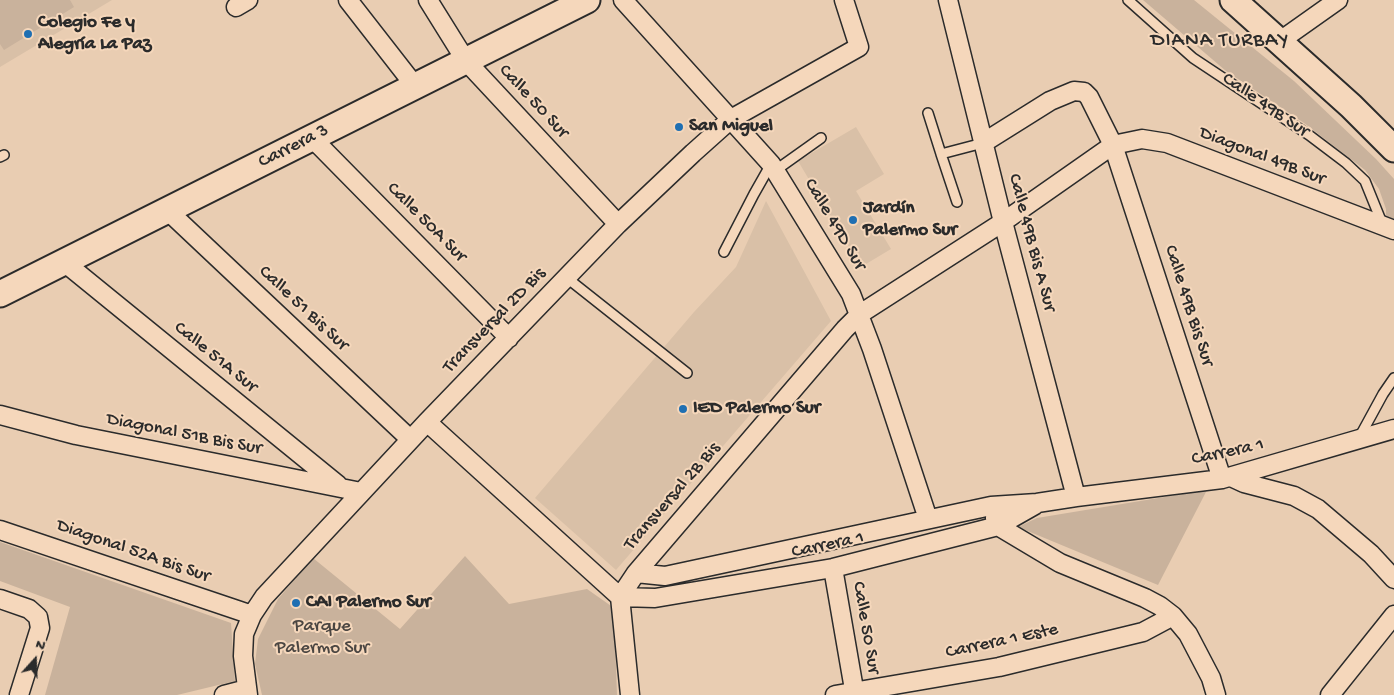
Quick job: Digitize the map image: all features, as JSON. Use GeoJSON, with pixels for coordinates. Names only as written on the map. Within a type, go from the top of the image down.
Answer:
{"type":"FeatureCollection","features":[{"type":"Feature","properties":{"kind":"street"},"geometry":{"type":"LineString","coordinates":[[348,0],[415,86]]}},
{"type":"Feature","properties":{"kind":"street","name":"Calle 50 Sur"},"geometry":{"type":"LineString","coordinates":[[428,0],[466,61],[618,224]]}},
{"type":"Feature","properties":{"kind":"street","name":"Carrera 3"},"geometry":{"type":"LineString","coordinates":[[0,294],[587,0]]}},
{"type":"Feature","properties":{"kind":"street","name":"Calle 49D Sur"},"geometry":{"type":"LineString","coordinates":[[623,0],[774,167],[851,294],[860,314],[928,519]]}},
{"type":"Feature","properties":{"kind":"street","name":"Transversal 2D Bis"},"geometry":{"type":"LineString","coordinates":[[248,692],[243,656],[244,634],[252,615],[264,596],[410,439],[618,224],[693,153],[731,119],[859,47],[844,0]]}},
{"type":"Feature","properties":{"kind":"street","name":"Calle 49B Bis A Sur"},"geometry":{"type":"LineString","coordinates":[[948,0],[1003,222],[1076,497]]}},
{"type":"Feature","properties":{"kind":"street"},"geometry":{"type":"LineString","coordinates":[[1233,0],[1351,106],[1394,149]]}},
{"type":"Feature","properties":{"kind":"street"},"geometry":{"type":"LineString","coordinates":[[1280,41],[1338,0]]}},
{"type":"Feature","properties":{"kind":"street","name":"Calle 49B Bis Sur"},"geometry":{"type":"LineString","coordinates":[[983,143],[1050,101],[1074,91],[1084,92],[1089,97],[1113,145],[1227,478]]}},
{"type":"Feature","properties":{"kind":"street","name":"Calle 50A Sur"},"geometry":{"type":"LineString","coordinates":[[312,138],[509,338]]}},
{"type":"Feature","properties":{"kind":"street","name":"Diagonal 49B Sur"},"geometry":{"type":"LineString","coordinates":[[1113,145],[1142,139],[1167,144],[1389,228]]}},
{"type":"Feature","properties":{"kind":"street","name":"Transversal 2B Bis"},"geometry":{"type":"LineString","coordinates":[[620,597],[636,573],[860,314],[1003,222],[1113,145]]}},
{"type":"Feature","properties":{"kind":"street","name":"Calle 51 Bis Sur"},"geometry":{"type":"LineString","coordinates":[[167,210],[410,439]]}},
{"type":"Feature","properties":{"kind":"street","name":"Calle 51A Sur"},"geometry":{"type":"LineString","coordinates":[[64,262],[340,487]]}},
{"type":"Feature","properties":{"kind":"street","name":"Diagonal 51B Bis Sur"},"geometry":{"type":"LineString","coordinates":[[0,415],[76,435],[361,492]]}},
{"type":"Feature","properties":{"kind":"street"},"geometry":{"type":"LineString","coordinates":[[427,422],[620,597],[630,695]]}},
{"type":"Feature","properties":{"kind":"street","name":"Carrera 1"},"geometry":{"type":"LineString","coordinates":[[636,573],[665,576],[991,506],[1037,504],[1076,497],[1227,478],[1394,429]]}},
{"type":"Feature","properties":{"kind":"street"},"geometry":{"type":"LineString","coordinates":[[1227,478],[1294,496],[1318,508],[1371,554],[1394,579]]}},
{"type":"Feature","properties":{"kind":"street","name":"Carrera 1"},"geometry":{"type":"LineString","coordinates":[[620,597],[655,598],[833,568],[998,526],[1037,504]]}},
{"type":"Feature","properties":{"kind":"street"},"geometry":{"type":"LineString","coordinates":[[991,506],[998,526],[1060,563],[1145,598],[1173,616],[1188,634],[1211,678],[1216,695]]}},
{"type":"Feature","properties":{"kind":"street","name":"Diagonal 52A Bis Sur"},"geometry":{"type":"LineString","coordinates":[[0,530],[252,615]]}},
{"type":"Feature","properties":{"kind":"street","name":"Calle 50 Sur"},"geometry":{"type":"LineString","coordinates":[[833,568],[854,693]]}},
{"type":"Feature","properties":{"kind":"street"},"geometry":{"type":"LineString","coordinates":[[0,599],[29,608],[38,617],[40,628],[19,695]]}},
{"type":"Feature","properties":{"kind":"street"},"geometry":{"type":"LineString","coordinates":[[1330,695],[1394,615]]}},
{"type":"Feature","properties":{"kind":"street","name":"Carrera 1 Este"},"geometry":{"type":"LineString","coordinates":[[835,695],[999,667],[1143,632],[1173,616]]}},
{"type":"Feature","properties":{"kind":"street"},"geometry":{"type":"LineString","coordinates":[[224,695],[248,692]]}},
{"type":"Feature","properties":{"kind":"lane","name":"Calle 49B Sur"},"geometry":{"type":"LineString","coordinates":[[1128,0],[1193,58],[1309,135],[1346,163],[1365,181],[1378,217],[1389,228]]}},
{"type":"Feature","properties":{"kind":"lane"},"geometry":{"type":"LineString","coordinates":[[928,113],[957,202]]}},
{"type":"Feature","properties":{"kind":"lane"},"geometry":{"type":"LineString","coordinates":[[724,252],[754,194],[774,167],[821,138]]}},
{"type":"Feature","properties":{"kind":"lane"},"geometry":{"type":"LineString","coordinates":[[941,154],[983,143]]}},
{"type":"Feature","properties":{"kind":"lane"},"geometry":{"type":"LineString","coordinates":[[567,278],[687,373]]}},
{"type":"Feature","properties":{"kind":"lane"},"geometry":{"type":"LineString","coordinates":[[1358,440],[1394,378]]}},
{"type":"Feature","properties":{"kind":"shaded area","name":"Colegio Fe y Alegría La Paz"},"geometry":{"type":"Polygon","coordinates":[[[0,0],[112,0],[0,67],[0,0]]]}},
{"type":"Feature","properties":{"kind":"shaded area","name":"Jardín Palermo Sur"},"geometry":{"type":"Polygon","coordinates":[[[856,127],[884,174],[856,191],[891,249],[861,267],[798,161],[856,127]]]}},
{"type":"Feature","properties":{"kind":"shaded area","name":"IED Palermo Sur"},"geometry":{"type":"Polygon","coordinates":[[[766,201],[831,321],[616,570],[535,498],[694,312],[736,267],[766,201]]]}},
{"type":"Feature","properties":{"kind":"green space"},"geometry":{"type":"Polygon","coordinates":[[[0,0],[70,0],[74,7],[4,50],[0,44],[0,0]]]}},
{"type":"Feature","properties":{"kind":"green space"},"geometry":{"type":"Polygon","coordinates":[[[1143,0],[1194,0],[1294,81],[1376,159],[1394,179],[1394,223],[1386,222],[1386,209],[1379,189],[1365,170],[1304,123],[1226,71],[1143,0]]]}},
{"type":"Feature","properties":{"kind":"green space"},"geometry":{"type":"Polygon","coordinates":[[[1207,490],[1158,585],[1018,527],[1037,518],[1207,490]]]}},
{"type":"Feature","properties":{"kind":"green space","name":"Parque Palermo Sur"},"geometry":{"type":"Polygon","coordinates":[[[0,542],[231,623],[235,681],[177,695],[45,695],[70,607],[0,581],[0,542]]]}},
{"type":"Feature","properties":{"kind":"green space","name":"Parque Palermo Sur"},"geometry":{"type":"Polygon","coordinates":[[[465,556],[509,604],[587,589],[614,608],[617,695],[262,695],[255,664],[258,639],[278,599],[313,558],[400,629],[465,556]]]}},
{"type":"Feature","properties":{"kind":"place","name":"Colegio Fe y Alegría La Paz"},"geometry":{"type":"Point","coordinates":[28,34]}},
{"type":"Feature","properties":{"kind":"place","name":"San Miguel"},"geometry":{"type":"Point","coordinates":[679,127]}},
{"type":"Feature","properties":{"kind":"place","name":"Jardín Palermo Sur"},"geometry":{"type":"Point","coordinates":[853,220]}},
{"type":"Feature","properties":{"kind":"place","name":"IED Palermo Sur"},"geometry":{"type":"Point","coordinates":[683,409]}},
{"type":"Feature","properties":{"kind":"place","name":"CAI Palermo Sur"},"geometry":{"type":"Point","coordinates":[296,603]}},
{"type":"Feature","properties":{"kind":"district","name":"DIANA TURBAY"},"geometry":{"type":"Point","coordinates":[1220,42]}}]}
